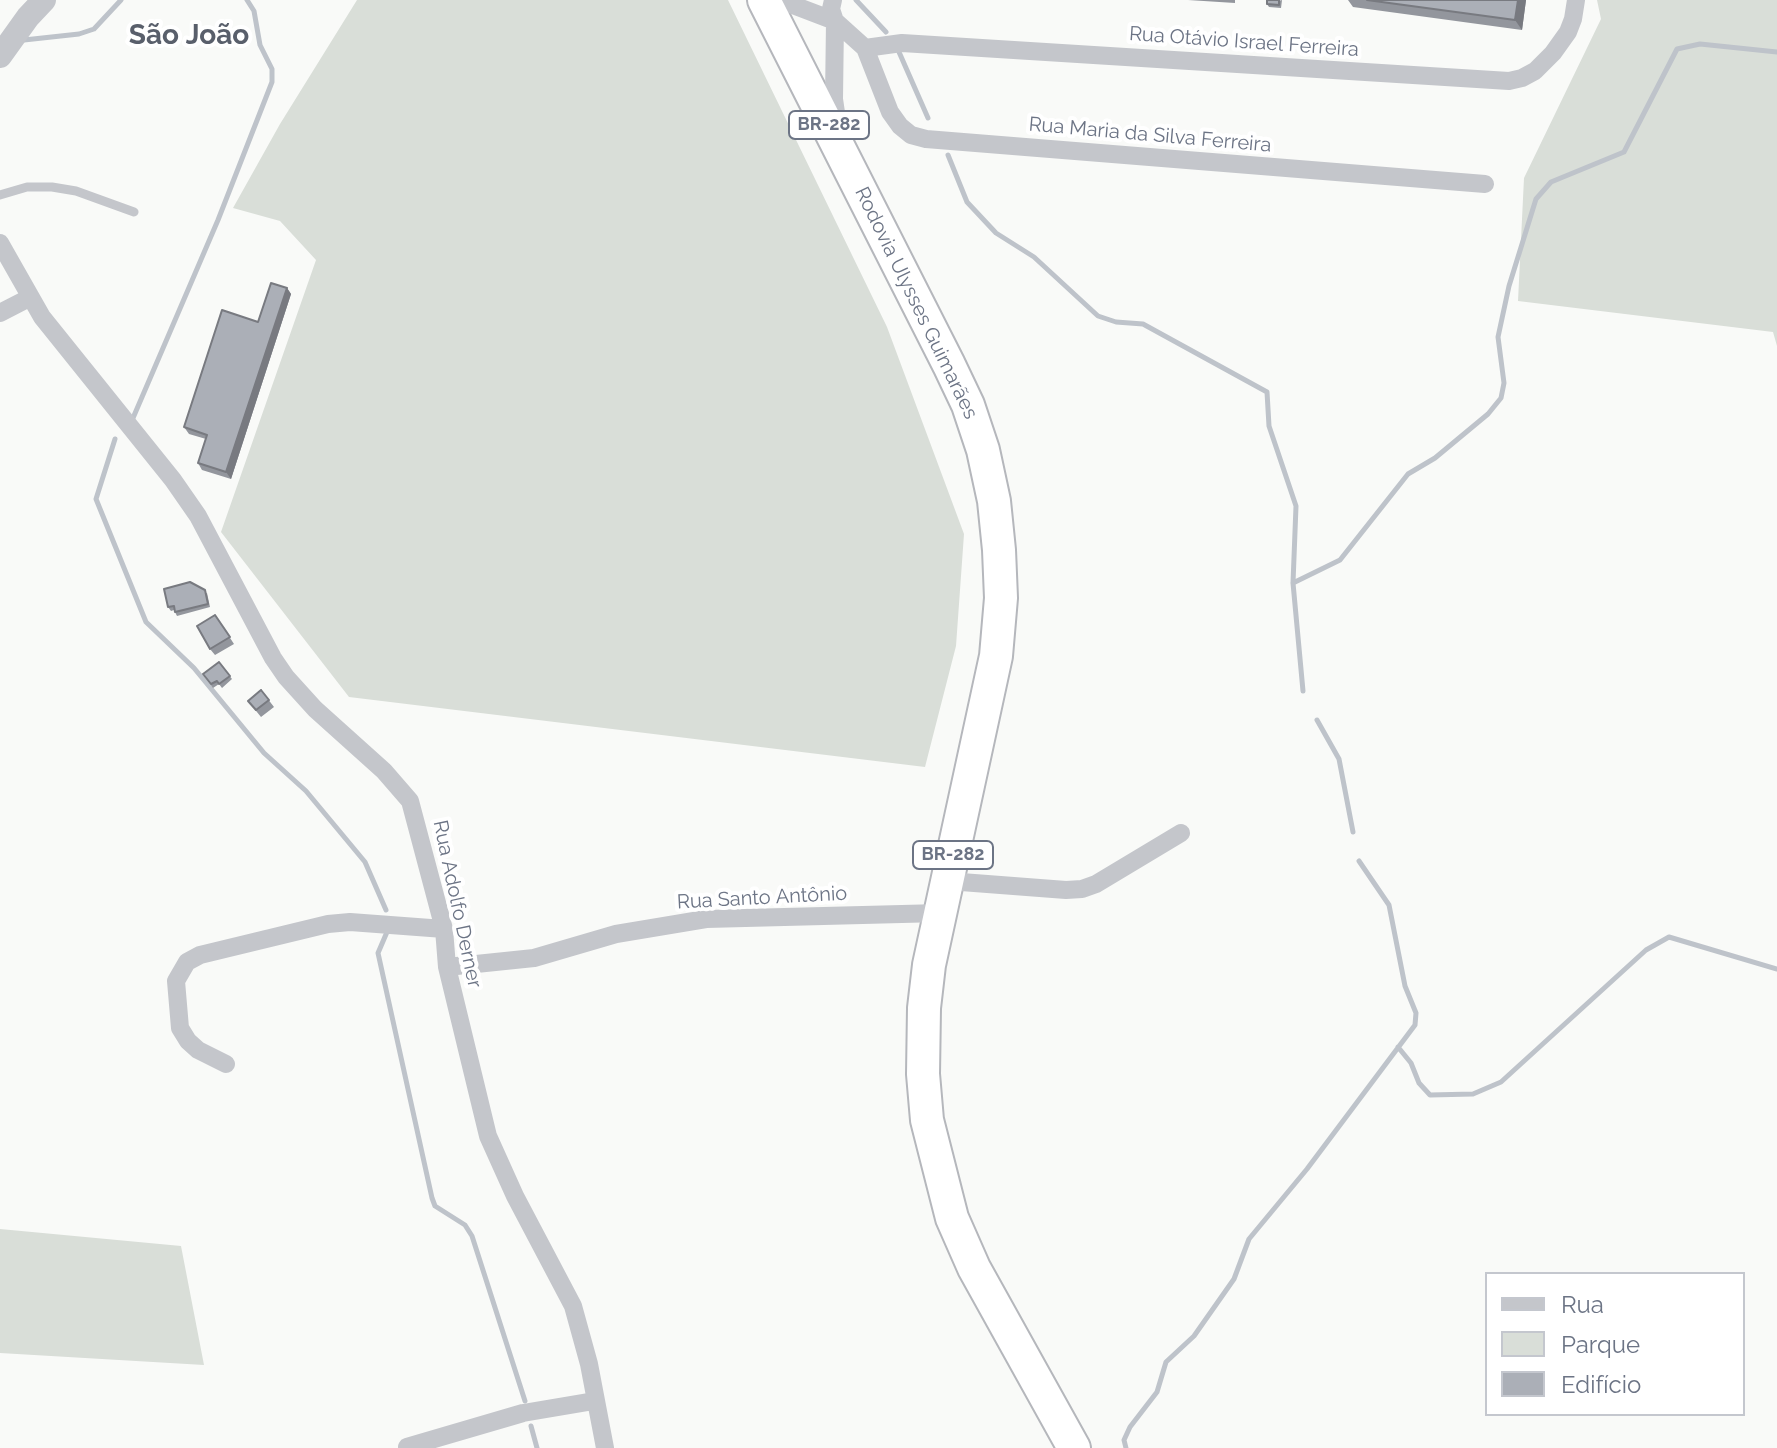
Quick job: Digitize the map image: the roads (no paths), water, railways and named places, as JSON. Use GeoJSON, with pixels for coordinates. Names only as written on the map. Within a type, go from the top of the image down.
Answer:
{"type":"FeatureCollection","features":[{"type":"Feature","properties":{"kind":"highway","name":"Rodovia Ulysses Guimarães"},"geometry":{"type":"LineString","coordinates":[[764,0],[968,405],[983,450],[994,501],[1001,598],[996,656],[929,965],[924,1008],[923,1074],[927,1120],[952,1218],[974,1268],[1074,1448]]}},
{"type":"Feature","properties":{"kind":"street"},"geometry":{"type":"LineString","coordinates":[[0,56],[44,0]]}},
{"type":"Feature","properties":{"kind":"street"},"geometry":{"type":"LineString","coordinates":[[780,0],[835,21],[865,48]]}},
{"type":"Feature","properties":{"kind":"street"},"geometry":{"type":"LineString","coordinates":[[833,0],[834,99],[841,149]]}},
{"type":"Feature","properties":{"kind":"street","name":"Rua Otávio Israel Ferreira"},"geometry":{"type":"LineString","coordinates":[[865,48],[902,43],[1509,81],[1535,71],[1553,53],[1568,32],[1576,0]]}},
{"type":"Feature","properties":{"kind":"street","name":"Rua Maria da Silva Ferreira"},"geometry":{"type":"LineString","coordinates":[[865,48],[890,112],[911,135],[926,139],[1485,184]]}},
{"type":"Feature","properties":{"kind":"street","name":"Rua Adolfo Derner"},"geometry":{"type":"LineString","coordinates":[[0,243],[29,298],[57,337],[173,480],[198,516],[286,677],[315,709],[384,771],[410,801],[444,929],[447,967],[488,1136],[515,1196],[569,1295],[589,1364],[605,1448]]}},
{"type":"Feature","properties":{"kind":"street"},"geometry":{"type":"LineString","coordinates":[[0,313],[29,298]]}},
{"type":"Feature","properties":{"kind":"street"},"geometry":{"type":"LineString","coordinates":[[948,881],[1082,889],[1096,884],[1181,833]]}},
{"type":"Feature","properties":{"kind":"street","name":"Rua Santo Antônio"},"geometry":{"type":"LineString","coordinates":[[447,967],[534,958],[616,934],[706,919],[941,913]]}},
{"type":"Feature","properties":{"kind":"street"},"geometry":{"type":"LineString","coordinates":[[226,1064],[198,1050],[180,1028],[176,981],[187,962],[200,955],[328,924],[350,922],[444,929]]}},
{"type":"Feature","properties":{"kind":"street"},"geometry":{"type":"LineString","coordinates":[[407,1447],[523,1413],[594,1401]]}},
{"type":"Feature","properties":{"kind":"lane"},"geometry":{"type":"LineString","coordinates":[[0,195],[27,187],[52,187],[76,191],[134,212]]}},
{"type":"Feature","properties":{"kind":"waterway"},"geometry":{"type":"LineString","coordinates":[[24,40],[79,34],[94,29],[121,0]]}},
{"type":"Feature","properties":{"kind":"waterway"},"geometry":{"type":"LineString","coordinates":[[133,418],[218,220],[272,82],[272,69],[260,45],[254,11],[247,0]]}},
{"type":"Feature","properties":{"kind":"waterway"},"geometry":{"type":"LineString","coordinates":[[856,0],[886,32]]}},
{"type":"Feature","properties":{"kind":"waterway"},"geometry":{"type":"LineString","coordinates":[[1293,583],[1340,560],[1408,474],[1435,458],[1488,414],[1501,398],[1504,383],[1498,337],[1509,286],[1536,199],[1551,182],[1624,152],[1677,49],[1700,44],[1777,52]]}},
{"type":"Feature","properties":{"kind":"waterway"},"geometry":{"type":"LineString","coordinates":[[899,52],[928,118]]}},
{"type":"Feature","properties":{"kind":"waterway"},"geometry":{"type":"LineString","coordinates":[[948,155],[967,202],[996,233],[1034,257],[1098,316],[1116,322],[1143,324],[1267,392],[1269,426],[1296,506],[1293,583],[1303,691]]}},
{"type":"Feature","properties":{"kind":"waterway"},"geometry":{"type":"LineString","coordinates":[[115,439],[96,499],[146,622],[194,668],[264,753],[306,791],[365,862],[386,910]]}},
{"type":"Feature","properties":{"kind":"waterway"},"geometry":{"type":"LineString","coordinates":[[1317,720],[1339,759],[1353,832]]}},
{"type":"Feature","properties":{"kind":"waterway"},"geometry":{"type":"LineString","coordinates":[[1126,1448],[1124,1440],[1130,1427],[1157,1392],[1166,1362],[1194,1336],[1234,1279],[1249,1239],[1307,1169],[1415,1025],[1416,1013],[1405,986],[1389,905],[1359,861]]}},
{"type":"Feature","properties":{"kind":"waterway"},"geometry":{"type":"LineString","coordinates":[[387,932],[378,953],[432,1198],[435,1206],[465,1225],[472,1236],[525,1401]]}},
{"type":"Feature","properties":{"kind":"waterway"},"geometry":{"type":"LineString","coordinates":[[1398,1047],[1411,1063],[1419,1083],[1430,1095],[1473,1094],[1501,1082],[1646,950],[1669,937],[1777,969]]}},
{"type":"Feature","properties":{"kind":"waterway"},"geometry":{"type":"LineString","coordinates":[[531,1426],[537,1448]]}},
{"type":"Feature","properties":{"kind":"district","name":"São João"},"geometry":{"type":"Point","coordinates":[189,36]}}]}
